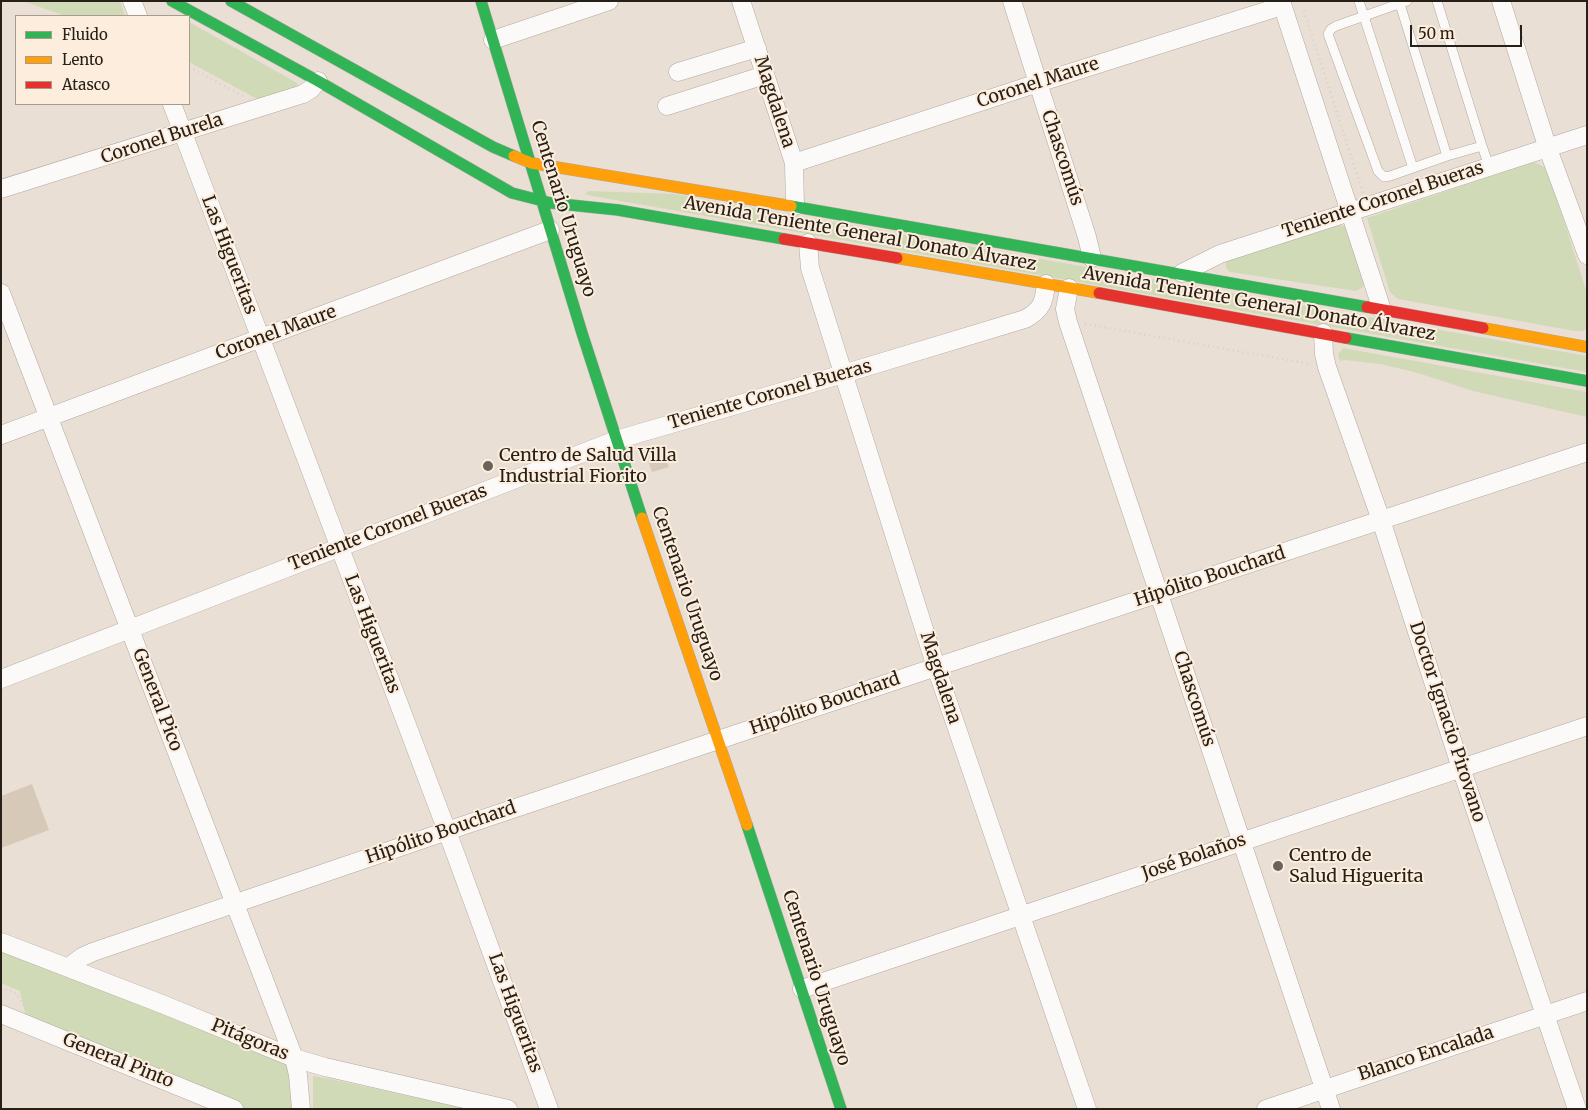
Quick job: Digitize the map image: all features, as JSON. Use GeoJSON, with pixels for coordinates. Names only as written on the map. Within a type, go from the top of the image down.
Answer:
{"type":"FeatureCollection","features":[{"type":"Feature","properties":{"kind":"main road","name":"Avenida Teniente General Donato Álvarez"},"geometry":{"type":"LineString","coordinates":[[172,1],[318,81],[525,199],[618,210],[1323,333],[1587,382]]}},
{"type":"Feature","properties":{"kind":"main road","name":"Avenida Teniente General Donato Álvarez"},"geometry":{"type":"LineString","coordinates":[[231,1],[494,147],[531,163],[795,206],[1182,273],[1587,347]]}},
{"type":"Feature","properties":{"kind":"main road","name":"Centenario Uruguayo"},"geometry":{"type":"LineString","coordinates":[[481,1],[616,440],[802,988],[841,1109]]}},
{"type":"Feature","properties":{"kind":"street"},"geometry":{"type":"LineString","coordinates":[[132,1],[138,15]]}},
{"type":"Feature","properties":{"kind":"street"},"geometry":{"type":"LineString","coordinates":[[493,40],[609,1]]}},
{"type":"Feature","properties":{"kind":"street","name":"Magdalena"},"geometry":{"type":"LineString","coordinates":[[741,1],[794,163],[795,206]]}},
{"type":"Feature","properties":{"kind":"street","name":"Chascomús"},"geometry":{"type":"LineString","coordinates":[[1012,1],[1092,258]]}},
{"type":"Feature","properties":{"kind":"street"},"geometry":{"type":"LineString","coordinates":[[1501,1],[1548,149],[1587,255]]}},
{"type":"Feature","properties":{"kind":"street"},"geometry":{"type":"LineString","coordinates":[[1281,4],[1382,310]]}},
{"type":"Feature","properties":{"kind":"street","name":"Coronel Maure"},"geometry":{"type":"LineString","coordinates":[[794,163],[1281,4]]}},
{"type":"Feature","properties":{"kind":"street"},"geometry":{"type":"LineString","coordinates":[[678,72],[757,48]]}},
{"type":"Feature","properties":{"kind":"street"},"geometry":{"type":"LineString","coordinates":[[667,106],[765,75]]}},
{"type":"Feature","properties":{"kind":"street","name":"Coronel Burela"},"geometry":{"type":"LineString","coordinates":[[1,189],[303,94],[318,81]]}},
{"type":"Feature","properties":{"kind":"street","name":"Las Higueritas"},"geometry":{"type":"LineString","coordinates":[[172,105],[447,831],[549,1109]]}},
{"type":"Feature","properties":{"kind":"street","name":"Teniente Coronel Bueras"},"geometry":{"type":"LineString","coordinates":[[1182,273],[1220,254],[1587,135]]}},
{"type":"Feature","properties":{"kind":"street","name":"Coronel Maure"},"geometry":{"type":"LineString","coordinates":[[1,435],[550,230]]}},
{"type":"Feature","properties":{"kind":"street","name":"Magdalena"},"geometry":{"type":"LineString","coordinates":[[808,243],[810,268],[936,666],[1087,1109]]}},
{"type":"Feature","properties":{"kind":"street"},"geometry":{"type":"LineString","coordinates":[[1046,284],[1045,299],[1040,309],[1066,311]]}},
{"type":"Feature","properties":{"kind":"street","name":"Chascomús"},"geometry":{"type":"LineString","coordinates":[[1069,288],[1066,311],[1331,1109]]}},
{"type":"Feature","properties":{"kind":"street","name":"General Pico"},"geometry":{"type":"LineString","coordinates":[[1,293],[294,1058],[298,1075],[301,1109]]}},
{"type":"Feature","properties":{"kind":"street","name":"Teniente Coronel Bueras"},"geometry":{"type":"LineString","coordinates":[[1,679],[616,440],[1025,319],[1040,309]]}},
{"type":"Feature","properties":{"kind":"street","name":"Doctor Ignacio Pirovano"},"geometry":{"type":"LineString","coordinates":[[1323,333],[1324,354],[1328,367],[1381,520],[1461,768],[1577,1109]]}},
{"type":"Feature","properties":{"kind":"street","name":"Hipólito Bouchard"},"geometry":{"type":"LineString","coordinates":[[68,967],[93,952],[447,831],[936,666],[1587,452]]}},
{"type":"Feature","properties":{"kind":"street","name":"José Bolaños"},"geometry":{"type":"LineString","coordinates":[[802,988],[1587,726]]}},
{"type":"Feature","properties":{"kind":"street","name":"Pitágoras"},"geometry":{"type":"LineString","coordinates":[[1,942],[294,1058],[325,1067],[508,1109]]}},
{"type":"Feature","properties":{"kind":"street","name":"Blanco Encalada"},"geometry":{"type":"LineString","coordinates":[[1266,1109],[1587,1001]]}},
{"type":"Feature","properties":{"kind":"street","name":"General Pinto"},"geometry":{"type":"LineString","coordinates":[[1,1014],[234,1109]]}},
{"type":"Feature","properties":{"kind":"lane"},"geometry":{"type":"LineString","coordinates":[[1359,1],[1414,168]]}},
{"type":"Feature","properties":{"kind":"lane"},"geometry":{"type":"LineString","coordinates":[[1436,1],[1489,166]]}},
{"type":"Feature","properties":{"kind":"lane"},"geometry":{"type":"LineString","coordinates":[[1447,156],[1403,2],[1331,29],[1328,34],[1378,171],[1384,177],[1482,146]]}},
{"type":"Feature","properties":{"kind":"path"},"geometry":{"type":"LineString","coordinates":[[1304,11],[1391,277]]}},
{"type":"Feature","properties":{"kind":"path"},"geometry":{"type":"LineString","coordinates":[[190,68],[242,96],[256,108]]}},
{"type":"Feature","properties":{"kind":"path"},"geometry":{"type":"LineString","coordinates":[[1370,274],[1587,311],[1558,226]]}},
{"type":"Feature","properties":{"kind":"path"},"geometry":{"type":"LineString","coordinates":[[1,987],[16,993],[27,1011]]}},
{"type":"Feature","properties":{"kind":"path"},"geometry":{"type":"LineString","coordinates":[[104,1038],[220,1079],[288,1109]]}},
{"type":"Feature","properties":{"kind":"green space"},"geometry":{"type":"Polygon","coordinates":[[[23,1],[120,1],[125,15],[62,15],[23,1]]]}},
{"type":"Feature","properties":{"kind":"green space"},"geometry":{"type":"Polygon","coordinates":[[[190,23],[297,83],[298,87],[259,100],[190,63],[190,23]]]}},
{"type":"Feature","properties":{"kind":"green space"},"geometry":{"type":"Polygon","coordinates":[[[1533,162],[1547,168],[1587,293],[1587,328],[1583,331],[1575,331],[1398,299],[1390,292],[1367,218],[1533,162]]]}},
{"type":"Feature","properties":{"kind":"green space"},"geometry":{"type":"Polygon","coordinates":[[[588,191],[675,194],[1587,356],[1587,372],[585,194],[588,191]]]}},
{"type":"Feature","properties":{"kind":"green space"},"geometry":{"type":"Polygon","coordinates":[[[1335,224],[1344,226],[1351,231],[1364,284],[1362,288],[1356,291],[1230,272],[1226,268],[1226,260],[1335,224]]]}},
{"type":"Feature","properties":{"kind":"green space"},"geometry":{"type":"Polygon","coordinates":[[[1343,348],[1587,392],[1587,417],[1473,391],[1418,373],[1381,364],[1340,361],[1338,354],[1343,348]]]}},
{"type":"Feature","properties":{"kind":"green space"},"geometry":{"type":"Polygon","coordinates":[[[1,949],[285,1060],[291,1066],[293,1109],[246,1109],[26,1017],[20,991],[1,983],[1,949]]]}},
{"type":"Feature","properties":{"kind":"green space"},"geometry":{"type":"Polygon","coordinates":[[[313,1076],[330,1079],[468,1109],[313,1109],[313,1076]]]}},
{"type":"Feature","properties":{"kind":"building"},"geometry":{"type":"Polygon","coordinates":[[[663,450],[669,467],[652,472],[648,461],[652,453],[663,450]]]}},
{"type":"Feature","properties":{"kind":"building"},"geometry":{"type":"Polygon","coordinates":[[[32,784],[49,830],[1,848],[1,796],[32,784]]]}},
{"type":"Feature","properties":{"kind":"traffic: fast"},"geometry":{"type":"LineString","coordinates":[[172,1],[318,81],[512,193],[551,203],[618,210],[784,239]]}},
{"type":"Feature","properties":{"kind":"traffic: fast"},"geometry":{"type":"LineString","coordinates":[[231,1],[493,147],[514,156]]}},
{"type":"Feature","properties":{"kind":"traffic: fast"},"geometry":{"type":"LineString","coordinates":[[481,1],[582,333],[642,518]]}},
{"type":"Feature","properties":{"kind":"traffic: fast"},"geometry":{"type":"LineString","coordinates":[[791,206],[1367,307]]}},
{"type":"Feature","properties":{"kind":"traffic: fast"},"geometry":{"type":"LineString","coordinates":[[1346,338],[1587,381]]}},
{"type":"Feature","properties":{"kind":"traffic: fast"},"geometry":{"type":"LineString","coordinates":[[747,825],[841,1109]]}},
{"type":"Feature","properties":{"kind":"traffic: slow"},"geometry":{"type":"LineString","coordinates":[[514,156],[531,163],[791,206]]}},
{"type":"Feature","properties":{"kind":"traffic: slow"},"geometry":{"type":"LineString","coordinates":[[897,258],[1099,293]]}},
{"type":"Feature","properties":{"kind":"traffic: slow"},"geometry":{"type":"LineString","coordinates":[[1483,328],[1587,347]]}},
{"type":"Feature","properties":{"kind":"traffic: slow"},"geometry":{"type":"LineString","coordinates":[[642,518],[747,825]]}},
{"type":"Feature","properties":{"kind":"traffic: jam"},"geometry":{"type":"LineString","coordinates":[[784,239],[897,258]]}},
{"type":"Feature","properties":{"kind":"traffic: jam"},"geometry":{"type":"LineString","coordinates":[[1099,293],[1346,338]]}},
{"type":"Feature","properties":{"kind":"traffic: jam"},"geometry":{"type":"LineString","coordinates":[[1367,307],[1483,328]]}},
{"type":"Feature","properties":{"kind":"place","name":"Centro de Salud Villa Industrial Fiorito"},"geometry":{"type":"Point","coordinates":[488,466]}},
{"type":"Feature","properties":{"kind":"place","name":"Centro de Salud Higuerita"},"geometry":{"type":"Point","coordinates":[1278,866]}}]}
